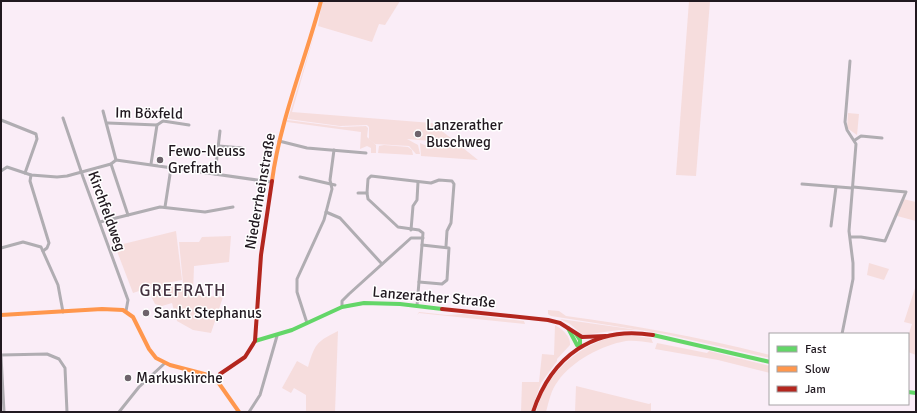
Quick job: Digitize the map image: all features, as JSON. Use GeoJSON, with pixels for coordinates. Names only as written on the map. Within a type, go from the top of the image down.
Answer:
{"type":"FeatureCollection","features":[{"type":"Feature","properties":{"kind":"main road","name":"Niederrheinstraße"},"geometry":{"type":"LineString","coordinates":[[255,341],[260,267],[271,182],[279,141],[321,1]]}},
{"type":"Feature","properties":{"kind":"main road","name":"Lanzerather Straße"},"geometry":{"type":"LineString","coordinates":[[255,341],[277,336],[342,307],[356,303],[372,302],[548,320],[560,323],[576,333]]}},
{"type":"Feature","properties":{"kind":"main road"},"geometry":{"type":"LineString","coordinates":[[1,315],[107,309],[126,311],[133,317],[152,354],[165,363],[212,376],[213,380],[218,382],[239,412]]}},
{"type":"Feature","properties":{"kind":"main road"},"geometry":{"type":"LineString","coordinates":[[567,327],[577,345],[580,347]]}},
{"type":"Feature","properties":{"kind":"main road"},"geometry":{"type":"LineString","coordinates":[[576,333],[580,340],[580,347]]}},
{"type":"Feature","properties":{"kind":"main road"},"geometry":{"type":"LineString","coordinates":[[576,333],[585,338],[625,333],[643,334],[769,362]]}},
{"type":"Feature","properties":{"kind":"main road"},"geometry":{"type":"LineString","coordinates":[[533,412],[538,396],[550,374],[566,357],[580,347],[606,336]]}},
{"type":"Feature","properties":{"kind":"main road"},"geometry":{"type":"LineString","coordinates":[[212,376],[215,373],[220,374],[244,357],[255,341]]}},
{"type":"Feature","properties":{"kind":"main road"},"geometry":{"type":"LineString","coordinates":[[218,382],[221,378],[220,374]]}},
{"type":"Feature","properties":{"kind":"street"},"geometry":{"type":"LineString","coordinates":[[842,333],[853,284],[851,237],[849,231],[856,144],[855,140],[847,130],[845,122],[850,61]]}},
{"type":"Feature","properties":{"kind":"street"},"geometry":{"type":"LineString","coordinates":[[103,111],[108,123],[116,160]]}},
{"type":"Feature","properties":{"kind":"street","name":"Kirchfeldweg"},"geometry":{"type":"LineString","coordinates":[[63,118],[81,172],[128,300],[126,311]]}},
{"type":"Feature","properties":{"kind":"street"},"geometry":{"type":"LineString","coordinates":[[1,120],[36,134],[37,139],[25,173]]}},
{"type":"Feature","properties":{"kind":"street","name":"Im Böxfeld"},"geometry":{"type":"LineString","coordinates":[[108,123],[157,125],[164,121],[189,125]]}},
{"type":"Feature","properties":{"kind":"street"},"geometry":{"type":"LineString","coordinates":[[151,164],[157,125]]}},
{"type":"Feature","properties":{"kind":"street"},"geometry":{"type":"LineString","coordinates":[[215,174],[220,131]]}},
{"type":"Feature","properties":{"kind":"street"},"geometry":{"type":"LineString","coordinates":[[855,140],[861,136],[882,138]]}},
{"type":"Feature","properties":{"kind":"street"},"geometry":{"type":"LineString","coordinates":[[279,141],[308,148],[366,153]]}},
{"type":"Feature","properties":{"kind":"street"},"geometry":{"type":"LineString","coordinates":[[219,146],[242,148]]}},
{"type":"Feature","properties":{"kind":"street"},"geometry":{"type":"LineString","coordinates":[[307,323],[297,292],[297,279],[322,225],[326,212],[332,189],[330,184],[334,150]]}},
{"type":"Feature","properties":{"kind":"street"},"geometry":{"type":"LineString","coordinates":[[1,170],[10,167],[31,175],[62,177],[111,164],[116,160],[271,182]]}},
{"type":"Feature","properties":{"kind":"street"},"geometry":{"type":"LineString","coordinates":[[111,164],[128,215]]}},
{"type":"Feature","properties":{"kind":"street"},"geometry":{"type":"LineString","coordinates":[[165,207],[172,168]]}},
{"type":"Feature","properties":{"kind":"street"},"geometry":{"type":"LineString","coordinates":[[31,175],[30,181],[48,243],[47,248],[44,251]]}},
{"type":"Feature","properties":{"kind":"street"},"geometry":{"type":"LineString","coordinates":[[417,306],[423,238],[422,232],[400,229],[368,199],[368,179],[371,176],[398,178],[418,182],[433,183],[439,180],[454,182],[452,223],[447,231],[446,246],[449,250],[446,283],[420,282]]}},
{"type":"Feature","properties":{"kind":"street"},"geometry":{"type":"LineString","coordinates":[[300,177],[335,184]]}},
{"type":"Feature","properties":{"kind":"street"},"geometry":{"type":"LineString","coordinates":[[412,230],[413,206],[417,200],[418,182]]}},
{"type":"Feature","properties":{"kind":"street"},"geometry":{"type":"LineString","coordinates":[[802,184],[906,192],[886,241],[861,236],[851,237]]}},
{"type":"Feature","properties":{"kind":"street"},"geometry":{"type":"LineString","coordinates":[[831,226],[836,187]]}},
{"type":"Feature","properties":{"kind":"street"},"geometry":{"type":"LineString","coordinates":[[358,193],[367,193]]}},
{"type":"Feature","properties":{"kind":"street"},"geometry":{"type":"LineString","coordinates":[[100,222],[165,207],[205,212],[233,207]]}},
{"type":"Feature","properties":{"kind":"street"},"geometry":{"type":"LineString","coordinates":[[326,212],[340,218],[382,264]]}},
{"type":"Feature","properties":{"kind":"street"},"geometry":{"type":"LineString","coordinates":[[342,307],[343,300],[411,238],[423,238]]}},
{"type":"Feature","properties":{"kind":"street"},"geometry":{"type":"LineString","coordinates":[[1,248],[18,242],[27,242],[38,245],[44,251],[58,285],[63,312]]}},
{"type":"Feature","properties":{"kind":"street"},"geometry":{"type":"LineString","coordinates":[[422,244],[446,246]]}},
{"type":"Feature","properties":{"kind":"street"},"geometry":{"type":"LineString","coordinates":[[249,412],[260,395],[277,336]]}},
{"type":"Feature","properties":{"kind":"street"},"geometry":{"type":"LineString","coordinates":[[4,412],[1,355],[47,354],[60,359],[65,368],[67,412]]}},
{"type":"Feature","properties":{"kind":"street"},"geometry":{"type":"LineString","coordinates":[[119,412],[143,383],[165,363]]}},
{"type":"Feature","properties":{"kind":"shaded area"},"geometry":{"type":"Polygon","coordinates":[[[322,1],[400,1],[385,25],[379,24],[372,42],[318,26],[322,1]]]}},
{"type":"Feature","properties":{"kind":"shaded area"},"geometry":{"type":"Polygon","coordinates":[[[689,1],[710,1],[696,176],[676,175],[689,1]]]}},
{"type":"Feature","properties":{"kind":"shaded area"},"geometry":{"type":"Polygon","coordinates":[[[316,29],[292,112],[432,123],[478,160],[421,156],[420,143],[427,146],[430,141],[407,139],[418,145],[420,154],[416,154],[409,146],[375,144],[369,139],[369,127],[367,125],[340,126],[288,119],[316,29]]]}},
{"type":"Feature","properties":{"kind":"shaded area"},"geometry":{"type":"Polygon","coordinates":[[[848,113],[859,114],[857,135],[847,128],[848,113]]]}},
{"type":"Feature","properties":{"kind":"shaded area"},"geometry":{"type":"Polygon","coordinates":[[[287,120],[342,127],[366,126],[368,128],[367,137],[376,145],[376,153],[371,153],[371,148],[367,146],[360,149],[361,132],[287,122],[287,120]]]}},
{"type":"Feature","properties":{"kind":"shaded area"},"geometry":{"type":"Polygon","coordinates":[[[379,146],[408,147],[412,150],[413,155],[378,153],[379,146]]]}},
{"type":"Feature","properties":{"kind":"shaded area"},"geometry":{"type":"Polygon","coordinates":[[[903,199],[916,202],[916,221],[897,216],[903,199]]]}},
{"type":"Feature","properties":{"kind":"shaded area"},"geometry":{"type":"Polygon","coordinates":[[[176,231],[182,280],[167,283],[153,291],[151,287],[133,293],[115,246],[176,231]]]}},
{"type":"Feature","properties":{"kind":"shaded area"},"geometry":{"type":"Polygon","coordinates":[[[231,236],[229,262],[194,266],[193,295],[223,297],[211,333],[193,330],[177,321],[172,303],[162,306],[155,304],[150,294],[183,283],[179,242],[199,242],[202,237],[231,236]]]}},
{"type":"Feature","properties":{"kind":"shaded area"},"geometry":{"type":"Polygon","coordinates":[[[869,263],[889,269],[884,280],[867,275],[869,263]]]}},
{"type":"Feature","properties":{"kind":"shaded area"},"geometry":{"type":"Polygon","coordinates":[[[916,285],[916,355],[909,352],[909,333],[912,324],[904,322],[916,285]]]}},
{"type":"Feature","properties":{"kind":"shaded area"},"geometry":{"type":"Polygon","coordinates":[[[548,310],[559,311],[566,316],[643,328],[720,343],[769,355],[769,358],[665,334],[551,316],[548,314],[548,310]]]}},
{"type":"Feature","properties":{"kind":"shaded area"},"geometry":{"type":"Polygon","coordinates":[[[419,312],[447,315],[463,314],[524,321],[525,324],[419,313],[417,315],[419,312]]]}},
{"type":"Feature","properties":{"kind":"shaded area"},"geometry":{"type":"Polygon","coordinates":[[[560,319],[638,330],[619,330],[583,335],[570,324],[560,319]]]}},
{"type":"Feature","properties":{"kind":"shaded area"},"geometry":{"type":"Polygon","coordinates":[[[555,325],[568,336],[570,345],[557,359],[541,383],[531,412],[521,412],[522,382],[539,382],[542,354],[554,355],[555,325]]]}},
{"type":"Feature","properties":{"kind":"shaded area"},"geometry":{"type":"Polygon","coordinates":[[[338,331],[335,412],[306,412],[306,395],[294,388],[291,393],[282,388],[297,361],[308,367],[317,344],[338,331]]]}},
{"type":"Feature","properties":{"kind":"shaded area"},"geometry":{"type":"Polygon","coordinates":[[[615,336],[651,338],[653,343],[626,341],[607,346],[588,355],[571,367],[558,381],[552,392],[546,412],[536,412],[547,385],[555,373],[565,363],[588,347],[615,336]]]}},
{"type":"Feature","properties":{"kind":"shaded area"},"geometry":{"type":"Polygon","coordinates":[[[657,343],[707,353],[709,351],[769,366],[769,373],[718,360],[655,349],[657,343]]]}},
{"type":"Feature","properties":{"kind":"shaded area"},"geometry":{"type":"Polygon","coordinates":[[[576,386],[649,404],[651,403],[651,412],[575,412],[576,386]]]}},
{"type":"Feature","properties":{"kind":"traffic: fast"},"geometry":{"type":"LineString","coordinates":[[255,341],[292,330],[342,307],[364,303],[400,304],[442,309]]}},
{"type":"Feature","properties":{"kind":"traffic: fast"},"geometry":{"type":"LineString","coordinates":[[568,328],[577,345],[580,347]]}},
{"type":"Feature","properties":{"kind":"traffic: fast"},"geometry":{"type":"LineString","coordinates":[[576,334],[580,340],[580,347]]}},
{"type":"Feature","properties":{"kind":"traffic: fast"},"geometry":{"type":"LineString","coordinates":[[653,335],[769,362]]}},
{"type":"Feature","properties":{"kind":"traffic: fast"},"geometry":{"type":"LineString","coordinates":[[909,392],[916,393]]}},
{"type":"Feature","properties":{"kind":"traffic: slow"},"geometry":{"type":"LineString","coordinates":[[272,181],[287,113],[321,1]]}},
{"type":"Feature","properties":{"kind":"traffic: slow"},"geometry":{"type":"LineString","coordinates":[[1,315],[102,309],[123,310],[133,317],[149,349],[156,358],[170,365],[212,376]]}},
{"type":"Feature","properties":{"kind":"traffic: slow"},"geometry":{"type":"LineString","coordinates":[[218,382],[239,412]]}},
{"type":"Feature","properties":{"kind":"traffic: jam"},"geometry":{"type":"LineString","coordinates":[[220,374],[245,357],[255,341],[261,255],[272,181]]}},
{"type":"Feature","properties":{"kind":"traffic: jam"},"geometry":{"type":"LineString","coordinates":[[442,309],[548,320],[560,323],[582,337],[606,336]]}},
{"type":"Feature","properties":{"kind":"traffic: jam"},"geometry":{"type":"LineString","coordinates":[[533,412],[541,392],[551,375],[563,361],[578,349],[594,340],[612,335],[632,333],[653,335]]}},
{"type":"Feature","properties":{"kind":"place","name":"Lanzerather Buschweg"},"geometry":{"type":"Point","coordinates":[418,134]}},
{"type":"Feature","properties":{"kind":"place","name":"Fewo-Neuss Grefrath"},"geometry":{"type":"Point","coordinates":[160,160]}},
{"type":"Feature","properties":{"kind":"place","name":"Sankt Stephanus"},"geometry":{"type":"Point","coordinates":[146,313]}},
{"type":"Feature","properties":{"kind":"place","name":"Markuskirche"},"geometry":{"type":"Point","coordinates":[128,378]}},
{"type":"Feature","properties":{"kind":"district","name":"GREFRATH"},"geometry":{"type":"Point","coordinates":[183,290]}}]}
